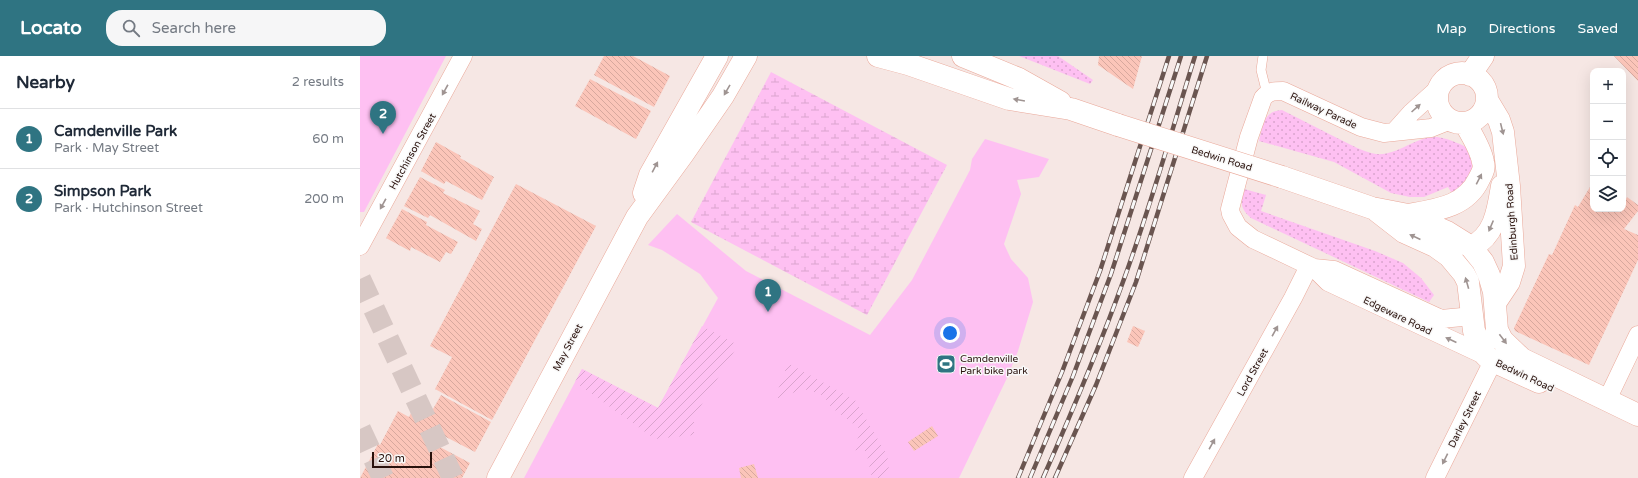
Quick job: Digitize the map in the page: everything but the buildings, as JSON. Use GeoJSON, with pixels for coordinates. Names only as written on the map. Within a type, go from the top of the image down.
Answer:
{"type":"FeatureCollection","features":[{"type":"Feature","properties":{"kind":"main road","name":"May Street"},"geometry":{"type":"LineString","coordinates":[[637,217],[650,175],[717,56]]}},
{"type":"Feature","properties":{"kind":"main road","name":"May Street"},"geometry":{"type":"LineString","coordinates":[[498,478],[637,217],[724,96],[746,56]]}},
{"type":"Feature","properties":{"kind":"main road","name":"Bedwin Road"},"geometry":{"type":"LineString","coordinates":[[878,56],[908,64],[1009,99],[1071,109],[1282,176],[1372,208],[1408,216],[1447,232],[1471,247],[1483,262],[1489,275],[1495,302],[1497,330],[1502,340],[1522,358],[1638,415]]}},
{"type":"Feature","properties":{"kind":"main road","name":"Bedwin Road"},"geometry":{"type":"LineString","coordinates":[[963,56],[1019,79],[1071,109]]}},
{"type":"Feature","properties":{"kind":"main road"},"geometry":{"type":"LineString","coordinates":[[1470,75],[1483,56]]}},
{"type":"Feature","properties":{"kind":"main road"},"geometry":{"type":"LineString","coordinates":[[1408,216],[1439,210],[1455,205],[1469,194],[1478,183],[1484,170],[1483,162],[1458,121],[1442,112],[1438,102],[1438,93],[1441,86],[1452,75],[1459,73],[1470,75],[1480,80],[1487,93],[1487,100],[1485,108],[1480,115],[1473,120],[1458,121]]}},
{"type":"Feature","properties":{"kind":"main road","name":"Edinburgh Road"},"geometry":{"type":"LineString","coordinates":[[1487,100],[1500,120],[1503,132],[1510,201],[1514,266],[1509,282],[1495,302]]}},
{"type":"Feature","properties":{"kind":"main road","name":"Edinburgh Road"},"geometry":{"type":"LineString","coordinates":[[1471,247],[1478,244],[1487,236],[1491,228],[1500,201],[1506,161]]}},
{"type":"Feature","properties":{"kind":"main road","name":"Bedwin Road"},"geometry":{"type":"LineString","coordinates":[[1372,208],[1404,232],[1435,246],[1449,256],[1464,274],[1468,282],[1474,332],[1489,359],[1638,427]]}},
{"type":"Feature","properties":{"kind":"street","name":"Hutchinson Street"},"geometry":{"type":"LineString","coordinates":[[361,241],[464,56]]}},
{"type":"Feature","properties":{"kind":"street"},"geometry":{"type":"LineString","coordinates":[[1394,132],[1411,113],[1441,86]]}},
{"type":"Feature","properties":{"kind":"street","name":"Railway Parade"},"geometry":{"type":"LineString","coordinates":[[1267,94],[1274,91],[1283,91],[1361,127],[1384,134],[1431,128],[1458,121]]}},
{"type":"Feature","properties":{"kind":"street","name":"Edgeware Road"},"geometry":{"type":"LineString","coordinates":[[1267,94],[1263,98],[1250,137],[1230,209],[1233,219],[1238,227],[1253,239],[1312,267],[1328,282],[1353,286],[1383,300],[1409,313],[1489,359]]}},
{"type":"Feature","properties":{"kind":"street","name":"Edinburgh Road"},"geometry":{"type":"LineString","coordinates":[[1449,256],[1471,247]]}},
{"type":"Feature","properties":{"kind":"street","name":"Lord Street"},"geometry":{"type":"LineString","coordinates":[[1193,478],[1293,298],[1312,267]]}},
{"type":"Feature","properties":{"kind":"street","name":"Edgeware Road"},"geometry":{"type":"LineString","coordinates":[[1409,313],[1441,319],[1472,316]]}},
{"type":"Feature","properties":{"kind":"street"},"geometry":{"type":"LineString","coordinates":[[1607,400],[1638,335]]}},
{"type":"Feature","properties":{"kind":"street","name":"Darley Street"},"geometry":{"type":"LineString","coordinates":[[1436,478],[1489,359]]}},
{"type":"Feature","properties":{"kind":"lane"},"geometry":{"type":"LineString","coordinates":[[1263,56],[1261,70],[1267,94]]}},
{"type":"Feature","properties":{"kind":"green space"},"geometry":{"type":"Polygon","coordinates":[[[360,56],[446,56],[364,212],[360,212],[360,56]]]}},
{"type":"Feature","properties":{"kind":"green space"},"geometry":{"type":"Polygon","coordinates":[[[1019,56],[1058,56],[1093,80],[1090,84],[1019,56]]]}},
{"type":"Feature","properties":{"kind":"green space"},"geometry":{"type":"Polygon","coordinates":[[[771,72],[947,165],[867,315],[691,222],[771,72]]]}},
{"type":"Feature","properties":{"kind":"green space"},"geometry":{"type":"Polygon","coordinates":[[[1282,110],[1357,148],[1376,154],[1392,152],[1429,138],[1437,137],[1450,140],[1467,148],[1473,160],[1473,166],[1469,177],[1453,195],[1448,187],[1424,197],[1410,197],[1391,193],[1334,162],[1259,141],[1267,116],[1276,111],[1282,110]]]}},
{"type":"Feature","properties":{"kind":"green space"},"geometry":{"type":"Polygon","coordinates":[[[985,139],[1049,159],[1039,177],[1017,180],[1021,194],[1004,244],[1011,259],[1028,278],[1033,302],[1018,351],[1007,378],[959,478],[524,478],[582,369],[658,408],[718,298],[700,274],[662,250],[648,245],[677,214],[746,271],[870,335],[912,280],[970,170],[972,159],[985,139]]]}},
{"type":"Feature","properties":{"kind":"green space"},"geometry":{"type":"Polygon","coordinates":[[[1244,189],[1266,195],[1261,211],[1375,251],[1403,263],[1421,278],[1434,295],[1429,302],[1251,218],[1247,215],[1242,205],[1244,189]]]}},
{"type":"Feature","properties":{"kind":"green space"},"geometry":{"type":"Polygon","coordinates":[[[702,326],[738,345],[694,417],[694,435],[655,439],[575,382],[582,369],[658,408],[702,326]]]}},
{"type":"Feature","properties":{"kind":"green space"},"geometry":{"type":"Polygon","coordinates":[[[786,362],[855,400],[887,455],[889,466],[886,478],[872,478],[866,451],[853,450],[860,433],[860,429],[831,407],[824,396],[803,389],[790,394],[785,400],[775,397],[785,372],[786,362]]]}},
{"type":"Feature","properties":{"kind":"tunnel"},"geometry":{"type":"LineString","coordinates":[[360,279],[453,478]]}},
{"type":"Feature","properties":{"kind":"tunnel"},"geometry":{"type":"LineString","coordinates":[[360,429],[383,478]]}},
{"type":"Feature","properties":{"kind":"railway"},"geometry":{"type":"LineString","coordinates":[[1018,478],[1062,372],[1100,271],[1169,56]]}},
{"type":"Feature","properties":{"kind":"railway"},"geometry":{"type":"LineString","coordinates":[[1030,478],[1073,376],[1111,274],[1181,56]]}},
{"type":"Feature","properties":{"kind":"railway"},"geometry":{"type":"LineString","coordinates":[[1043,478],[1085,379],[1124,279],[1195,56]]}},
{"type":"Feature","properties":{"kind":"railway"},"geometry":{"type":"LineString","coordinates":[[1055,478],[1096,385],[1136,282],[1207,56]]}},
{"type":"Feature","properties":{"kind":"place","name":"Simpson Park"},"geometry":{"type":"Point","coordinates":[383,134]}},
{"type":"Feature","properties":{"kind":"place","name":"Camdenville Park"},"geometry":{"type":"Point","coordinates":[768,312]}},
{"type":"Feature","properties":{"kind":"place","name":"Camdenville Park bike park"},"geometry":{"type":"Point","coordinates":[946,364]}}]}
